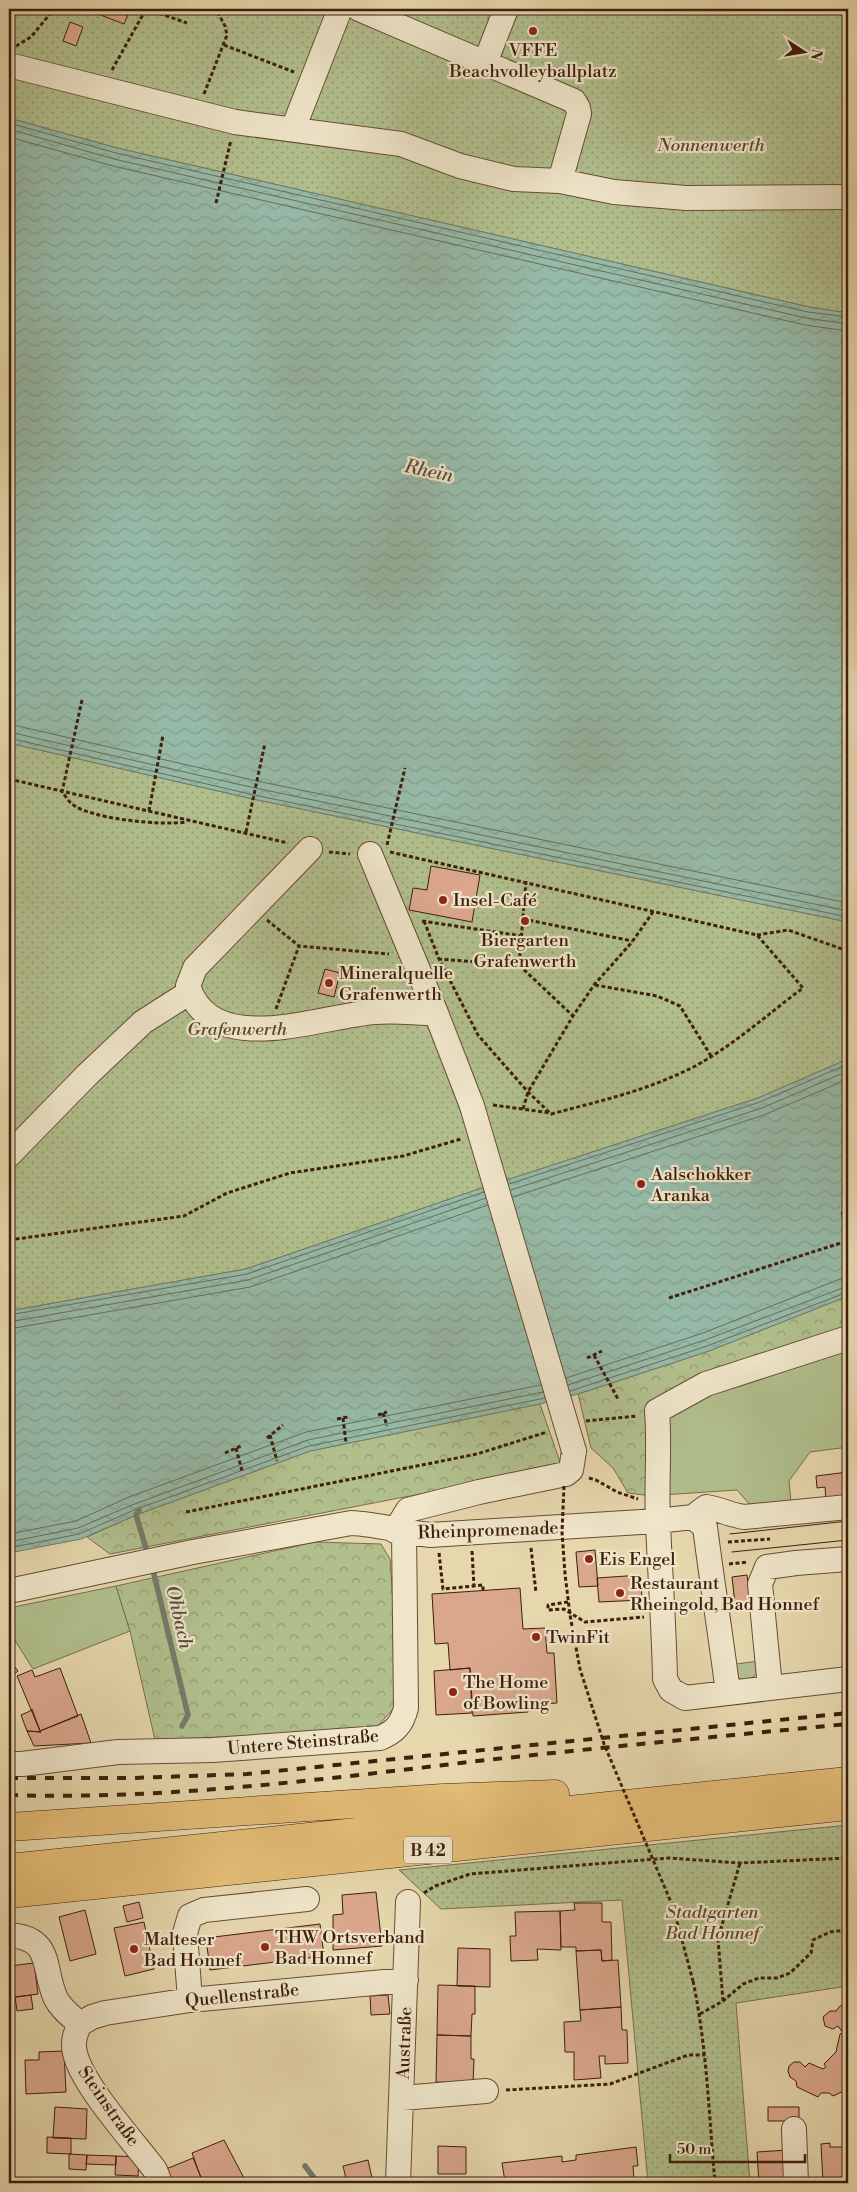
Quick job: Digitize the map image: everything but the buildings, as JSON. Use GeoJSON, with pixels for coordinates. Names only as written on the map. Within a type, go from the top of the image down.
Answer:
{"type":"FeatureCollection","features":[{"type":"Feature","properties":{"kind":"highway","name":"B 42"},"geometry":{"type":"LineString","coordinates":[[9,1868],[848,1781]]}},
{"type":"Feature","properties":{"kind":"highway"},"geometry":{"type":"LineString","coordinates":[[9,1827],[444,1798],[645,1790],[686,1798]]}},
{"type":"Feature","properties":{"kind":"highway","name":"B 42"},"geometry":{"type":"LineString","coordinates":[[9,1894],[848,1806]]}},
{"type":"Feature","properties":{"kind":"street"},"geometry":{"type":"LineString","coordinates":[[293,129],[340,9]]}},
{"type":"Feature","properties":{"kind":"street"},"geometry":{"type":"LineString","coordinates":[[359,9],[574,101],[579,114],[560,181]]}},
{"type":"Feature","properties":{"kind":"street"},"geometry":{"type":"LineString","coordinates":[[485,63],[506,9]]}},
{"type":"Feature","properties":{"kind":"street"},"geometry":{"type":"LineString","coordinates":[[12,56],[196,112],[234,130],[293,129],[401,144],[460,166],[514,179],[560,181],[614,192],[686,198],[848,197]]}},
{"type":"Feature","properties":{"kind":"street"},"geometry":{"type":"LineString","coordinates":[[310,849],[195,968],[188,986],[192,998],[204,1014],[221,1024],[249,1029],[269,1028],[375,1012],[436,1013]]}},
{"type":"Feature","properties":{"kind":"street"},"geometry":{"type":"LineString","coordinates":[[370,854],[436,1013],[471,1104],[574,1451],[571,1470],[566,1474],[479,1492],[408,1510],[400,1532]]}},
{"type":"Feature","properties":{"kind":"street"},"geometry":{"type":"LineString","coordinates":[[9,1155],[87,1075],[143,1022],[190,992]]}},
{"type":"Feature","properties":{"kind":"street"},"geometry":{"type":"LineString","coordinates":[[848,1338],[706,1384],[657,1412],[659,1442],[658,1521],[665,1679],[671,1690],[685,1698],[848,1679]]}},
{"type":"Feature","properties":{"kind":"street","name":"Rheinpromenade"},"geometry":{"type":"LineString","coordinates":[[9,1591],[193,1552],[351,1522],[372,1524],[400,1532],[438,1535],[658,1521],[693,1517],[706,1507],[722,1509],[733,1516],[744,1518],[848,1507]]}},
{"type":"Feature","properties":{"kind":"street"},"geometry":{"type":"LineString","coordinates":[[693,1517],[705,1527],[728,1693]]}},
{"type":"Feature","properties":{"kind":"street","name":"Untere Steinstraße"},"geometry":{"type":"LineString","coordinates":[[9,1764],[118,1752],[213,1750],[380,1738],[391,1733],[403,1720],[406,1708],[400,1532]]}},
{"type":"Feature","properties":{"kind":"street"},"geometry":{"type":"LineString","coordinates":[[770,1687],[760,1584],[767,1568],[796,1563],[848,1559]]}},
{"type":"Feature","properties":{"kind":"street"},"geometry":{"type":"LineString","coordinates":[[190,2000],[185,1933],[190,1916],[204,1910],[307,1899]]}},
{"type":"Feature","properties":{"kind":"street","name":"Austraße"},"geometry":{"type":"LineString","coordinates":[[398,2183],[408,1902]]}},
{"type":"Feature","properties":{"kind":"street"},"geometry":{"type":"LineString","coordinates":[[9,1935],[21,1936],[35,1942],[45,1955],[56,1998],[64,2011],[80,2024]]}},
{"type":"Feature","properties":{"kind":"street","name":"Quellenstraße"},"geometry":{"type":"LineString","coordinates":[[80,2024],[92,2017],[105,2014],[190,2000],[406,1980]]}},
{"type":"Feature","properties":{"kind":"street","name":"Steinstraße"},"geometry":{"type":"LineString","coordinates":[[80,2024],[74,2036],[74,2052],[80,2067],[90,2086],[155,2170],[160,2183]]}},
{"type":"Feature","properties":{"kind":"street"},"geometry":{"type":"LineString","coordinates":[[402,2098],[486,2091]]}},
{"type":"Feature","properties":{"kind":"street"},"geometry":{"type":"LineString","coordinates":[[794,2129],[796,2183]]}},
{"type":"Feature","properties":{"kind":"path"},"geometry":{"type":"LineString","coordinates":[[12,56],[31,37],[54,9]]}},
{"type":"Feature","properties":{"kind":"path"},"geometry":{"type":"LineString","coordinates":[[112,71],[147,9],[187,24]]}},
{"type":"Feature","properties":{"kind":"path"},"geometry":{"type":"LineString","coordinates":[[196,112],[227,35],[225,26],[216,9]]}},
{"type":"Feature","properties":{"kind":"path"},"geometry":{"type":"LineString","coordinates":[[224,45],[312,79]]}},
{"type":"Feature","properties":{"kind":"path"},"geometry":{"type":"LineString","coordinates":[[216,203],[234,130]]}},
{"type":"Feature","properties":{"kind":"path"},"geometry":{"type":"LineString","coordinates":[[62,792],[82,700]]}},
{"type":"Feature","properties":{"kind":"path"},"geometry":{"type":"LineString","coordinates":[[149,811],[164,735]]}},
{"type":"Feature","properties":{"kind":"path"},"geometry":{"type":"LineString","coordinates":[[246,832],[265,743]]}},
{"type":"Feature","properties":{"kind":"path"},"geometry":{"type":"LineString","coordinates":[[405,768],[386,851],[526,881],[757,935],[788,930],[848,951]]}},
{"type":"Feature","properties":{"kind":"path"},"geometry":{"type":"LineString","coordinates":[[9,779],[246,832],[310,849],[359,856],[370,854]]}},
{"type":"Feature","properties":{"kind":"path"},"geometry":{"type":"LineString","coordinates":[[62,792],[72,804],[104,816],[172,824],[190,821]]}},
{"type":"Feature","properties":{"kind":"path"},"geometry":{"type":"LineString","coordinates":[[520,966],[526,881]]}},
{"type":"Feature","properties":{"kind":"path"},"geometry":{"type":"LineString","coordinates":[[252,908],[299,946],[411,956]]}},
{"type":"Feature","properties":{"kind":"path"},"geometry":{"type":"LineString","coordinates":[[523,1109],[528,1092],[573,1016],[594,985],[632,942],[653,912]]}},
{"type":"Feature","properties":{"kind":"path"},"geometry":{"type":"LineString","coordinates":[[395,915],[522,936]]}},
{"type":"Feature","properties":{"kind":"path"},"geometry":{"type":"LineString","coordinates":[[523,919],[632,942]]}},
{"type":"Feature","properties":{"kind":"path"},"geometry":{"type":"LineString","coordinates":[[424,921],[439,959],[478,1034],[528,1092],[551,1114]]}},
{"type":"Feature","properties":{"kind":"path"},"geometry":{"type":"LineString","coordinates":[[471,1104],[551,1114],[643,1089],[685,1072],[711,1056],[803,988],[757,935]]}},
{"type":"Feature","properties":{"kind":"path"},"geometry":{"type":"LineString","coordinates":[[269,1028],[299,946]]}},
{"type":"Feature","properties":{"kind":"path"},"geometry":{"type":"LineString","coordinates":[[439,959],[520,966],[573,1016]]}},
{"type":"Feature","properties":{"kind":"path"},"geometry":{"type":"LineString","coordinates":[[594,985],[657,996],[680,1006],[711,1056]]}},
{"type":"Feature","properties":{"kind":"path"},"geometry":{"type":"LineString","coordinates":[[9,1240],[184,1216],[227,1193],[290,1173],[404,1156],[461,1139]]}},
{"type":"Feature","properties":{"kind":"path"},"geometry":{"type":"LineString","coordinates":[[842,1212],[848,1231]]}},
{"type":"Feature","properties":{"kind":"path"},"geometry":{"type":"LineString","coordinates":[[669,1298],[848,1242]]}},
{"type":"Feature","properties":{"kind":"path"},"geometry":{"type":"LineString","coordinates":[[587,1358],[602,1351]]}},
{"type":"Feature","properties":{"kind":"path"},"geometry":{"type":"LineString","coordinates":[[594,1355],[618,1399]]}},
{"type":"Feature","properties":{"kind":"path"},"geometry":{"type":"LineString","coordinates":[[378,1415],[387,1412]]}},
{"type":"Feature","properties":{"kind":"path"},"geometry":{"type":"LineString","coordinates":[[583,1421],[646,1415],[657,1412]]}},
{"type":"Feature","properties":{"kind":"path"},"geometry":{"type":"LineString","coordinates":[[382,1413],[388,1426]]}},
{"type":"Feature","properties":{"kind":"path"},"geometry":{"type":"LineString","coordinates":[[337,1419],[348,1417]]}},
{"type":"Feature","properties":{"kind":"path"},"geometry":{"type":"LineString","coordinates":[[343,1418],[346,1443]]}},
{"type":"Feature","properties":{"kind":"path"},"geometry":{"type":"LineString","coordinates":[[277,1461],[268,1436],[283,1425]]}},
{"type":"Feature","properties":{"kind":"path"},"geometry":{"type":"LineString","coordinates":[[186,1512],[477,1454],[550,1431]]}},
{"type":"Feature","properties":{"kind":"path"},"geometry":{"type":"LineString","coordinates":[[225,1453],[241,1446]]}},
{"type":"Feature","properties":{"kind":"path"},"geometry":{"type":"LineString","coordinates":[[236,1448],[242,1471]]}},
{"type":"Feature","properties":{"kind":"path"},"geometry":{"type":"LineString","coordinates":[[580,1477],[596,1480],[617,1492]]}},
{"type":"Feature","properties":{"kind":"path"},"geometry":{"type":"LineString","coordinates":[[564,1486],[562,1532],[568,1602],[580,1669],[593,1713],[673,1907],[693,1981],[700,2014],[705,2055],[715,2183]]}},
{"type":"Feature","properties":{"kind":"path"},"geometry":{"type":"LineString","coordinates":[[529,1530],[536,1593]]}},
{"type":"Feature","properties":{"kind":"path"},"geometry":{"type":"LineString","coordinates":[[438,1535],[443,1588],[483,1585],[483,1590]]}},
{"type":"Feature","properties":{"kind":"path"},"geometry":{"type":"LineString","coordinates":[[723,1543],[770,1539]]}},
{"type":"Feature","properties":{"kind":"path"},"geometry":{"type":"LineString","coordinates":[[724,1564],[752,1562]]}},
{"type":"Feature","properties":{"kind":"path"},"geometry":{"type":"LineString","coordinates":[[473,1572],[474,1586]]}},
{"type":"Feature","properties":{"kind":"path"},"geometry":{"type":"LineString","coordinates":[[568,1602],[548,1604],[548,1610],[564,1609],[585,1622],[663,1615]]}},
{"type":"Feature","properties":{"kind":"path"},"geometry":{"type":"LineString","coordinates":[[408,1902],[435,1886],[470,1874],[669,1858],[740,1863],[848,1858]]}},
{"type":"Feature","properties":{"kind":"path"},"geometry":{"type":"LineString","coordinates":[[723,2001],[718,1939],[740,1863]]}},
{"type":"Feature","properties":{"kind":"path"},"geometry":{"type":"LineString","coordinates":[[700,2014],[723,2001],[743,1984],[759,1978],[777,1978],[790,1973],[811,1953],[813,1940],[830,1932],[848,1930]]}},
{"type":"Feature","properties":{"kind":"path"},"geometry":{"type":"LineString","coordinates":[[486,2091],[610,2084],[688,2055],[705,2055]]}},
{"type":"Feature","properties":{"kind":"green space","name":"Nonnenwerth"},"geometry":{"type":"Polygon","coordinates":[[[9,9],[848,9],[848,313],[809,307],[117,148],[9,118],[9,9]]]}},
{"type":"Feature","properties":{"kind":"green space","name":"Grafenwerth"},"geometry":{"type":"Polygon","coordinates":[[[9,743],[253,799],[848,922],[848,1059],[758,1098],[476,1190],[246,1269],[9,1311],[9,743]]]}},
{"type":"Feature","properties":{"kind":"green space"},"geometry":{"type":"Polygon","coordinates":[[[848,1296],[848,1335],[650,1405],[652,1496],[628,1493],[613,1468],[591,1448],[578,1394],[709,1351],[848,1296]]]}},
{"type":"Feature","properties":{"kind":"green space"},"geometry":{"type":"Polygon","coordinates":[[[848,1348],[848,1447],[810,1452],[789,1481],[791,1502],[751,1506],[737,1490],[662,1495],[663,1423],[680,1402],[848,1348]]]}},
{"type":"Feature","properties":{"kind":"green space"},"geometry":{"type":"Polygon","coordinates":[[[540,1404],[561,1465],[110,1554],[87,1537],[136,1515],[310,1451],[540,1404]]]}},
{"type":"Feature","properties":{"kind":"green space"},"geometry":{"type":"Polygon","coordinates":[[[315,1542],[381,1544],[390,1559],[396,1647],[396,1706],[374,1730],[155,1740],[130,1631],[116,1586],[315,1542]]]}},
{"type":"Feature","properties":{"kind":"green space"},"geometry":{"type":"Polygon","coordinates":[[[116,1586],[130,1631],[33,1669],[9,1631],[9,1608],[116,1586]]]}},
{"type":"Feature","properties":{"kind":"green space"},"geometry":{"type":"Polygon","coordinates":[[[759,1661],[759,1671],[751,1678],[745,1679],[735,1677],[729,1665],[759,1661]]]}},
{"type":"Feature","properties":{"kind":"green space","name":"Stadtgarten Bad Honnef"},"geometry":{"type":"Polygon","coordinates":[[[848,1825],[848,1986],[736,2003],[750,2183],[648,2183],[622,1900],[441,1909],[399,1870],[848,1825]]]}},
{"type":"Feature","properties":{"kind":"water","name":"Rhein"},"geometry":{"type":"Polygon","coordinates":[[[9,118],[117,148],[809,307],[848,313],[848,922],[253,799],[9,743],[9,118]]]}},
{"type":"Feature","properties":{"kind":"water"},"geometry":{"type":"Polygon","coordinates":[[[848,1059],[848,1296],[709,1351],[578,1394],[540,1404],[310,1451],[136,1515],[81,1539],[9,1553],[9,1311],[246,1269],[476,1190],[758,1098],[848,1059]]]}},
{"type":"Feature","properties":{"kind":"waterway","name":"Ohbach"},"geometry":{"type":"LineString","coordinates":[[139,1510],[136,1515],[148,1555]]}},
{"type":"Feature","properties":{"kind":"waterway","name":"Ohbach"},"geometry":{"type":"LineString","coordinates":[[152,1566],[188,1715],[182,1726]]}},
{"type":"Feature","properties":{"kind":"waterway","name":"Ohbach"},"geometry":{"type":"LineString","coordinates":[[305,2166],[318,2183]]}},
{"type":"Feature","properties":{"kind":"tram line"},"geometry":{"type":"LineString","coordinates":[[730,1534],[848,1521]]}},
{"type":"Feature","properties":{"kind":"tram line"},"geometry":{"type":"LineString","coordinates":[[732,1552],[848,1540]]}},
{"type":"Feature","properties":{"kind":"railway"},"geometry":{"type":"LineString","coordinates":[[9,1778],[133,1778],[247,1774],[848,1713]]}},
{"type":"Feature","properties":{"kind":"railway"},"geometry":{"type":"LineString","coordinates":[[9,1795],[66,1796],[182,1792],[297,1782],[469,1762],[848,1724]]}},
{"type":"Feature","properties":{"kind":"place","name":"VFFE Beachvolleyballplatz"},"geometry":{"type":"Point","coordinates":[533,31]}},
{"type":"Feature","properties":{"kind":"place","name":"Insel-Café"},"geometry":{"type":"Point","coordinates":[443,900]}},
{"type":"Feature","properties":{"kind":"place","name":"Biergarten Grafenwerth"},"geometry":{"type":"Point","coordinates":[525,921]}},
{"type":"Feature","properties":{"kind":"place","name":"Mineralquelle Grafenwerth"},"geometry":{"type":"Point","coordinates":[329,983]}},
{"type":"Feature","properties":{"kind":"place","name":"Aalschokker Aranka"},"geometry":{"type":"Point","coordinates":[641,1184]}},
{"type":"Feature","properties":{"kind":"place","name":"Eis Engel"},"geometry":{"type":"Point","coordinates":[589,1559]}},
{"type":"Feature","properties":{"kind":"place","name":"Restaurant Rheingold, Bad Honnef"},"geometry":{"type":"Point","coordinates":[620,1593]}},
{"type":"Feature","properties":{"kind":"place","name":"TwinFit"},"geometry":{"type":"Point","coordinates":[536,1637]}},
{"type":"Feature","properties":{"kind":"place","name":"The Home of Bowling"},"geometry":{"type":"Point","coordinates":[453,1692]}},
{"type":"Feature","properties":{"kind":"place","name":"THW Ortsverband Bad Honnef"},"geometry":{"type":"Point","coordinates":[265,1947]}},
{"type":"Feature","properties":{"kind":"place","name":"Malteser Bad Honnef"},"geometry":{"type":"Point","coordinates":[134,1949]}}]}
